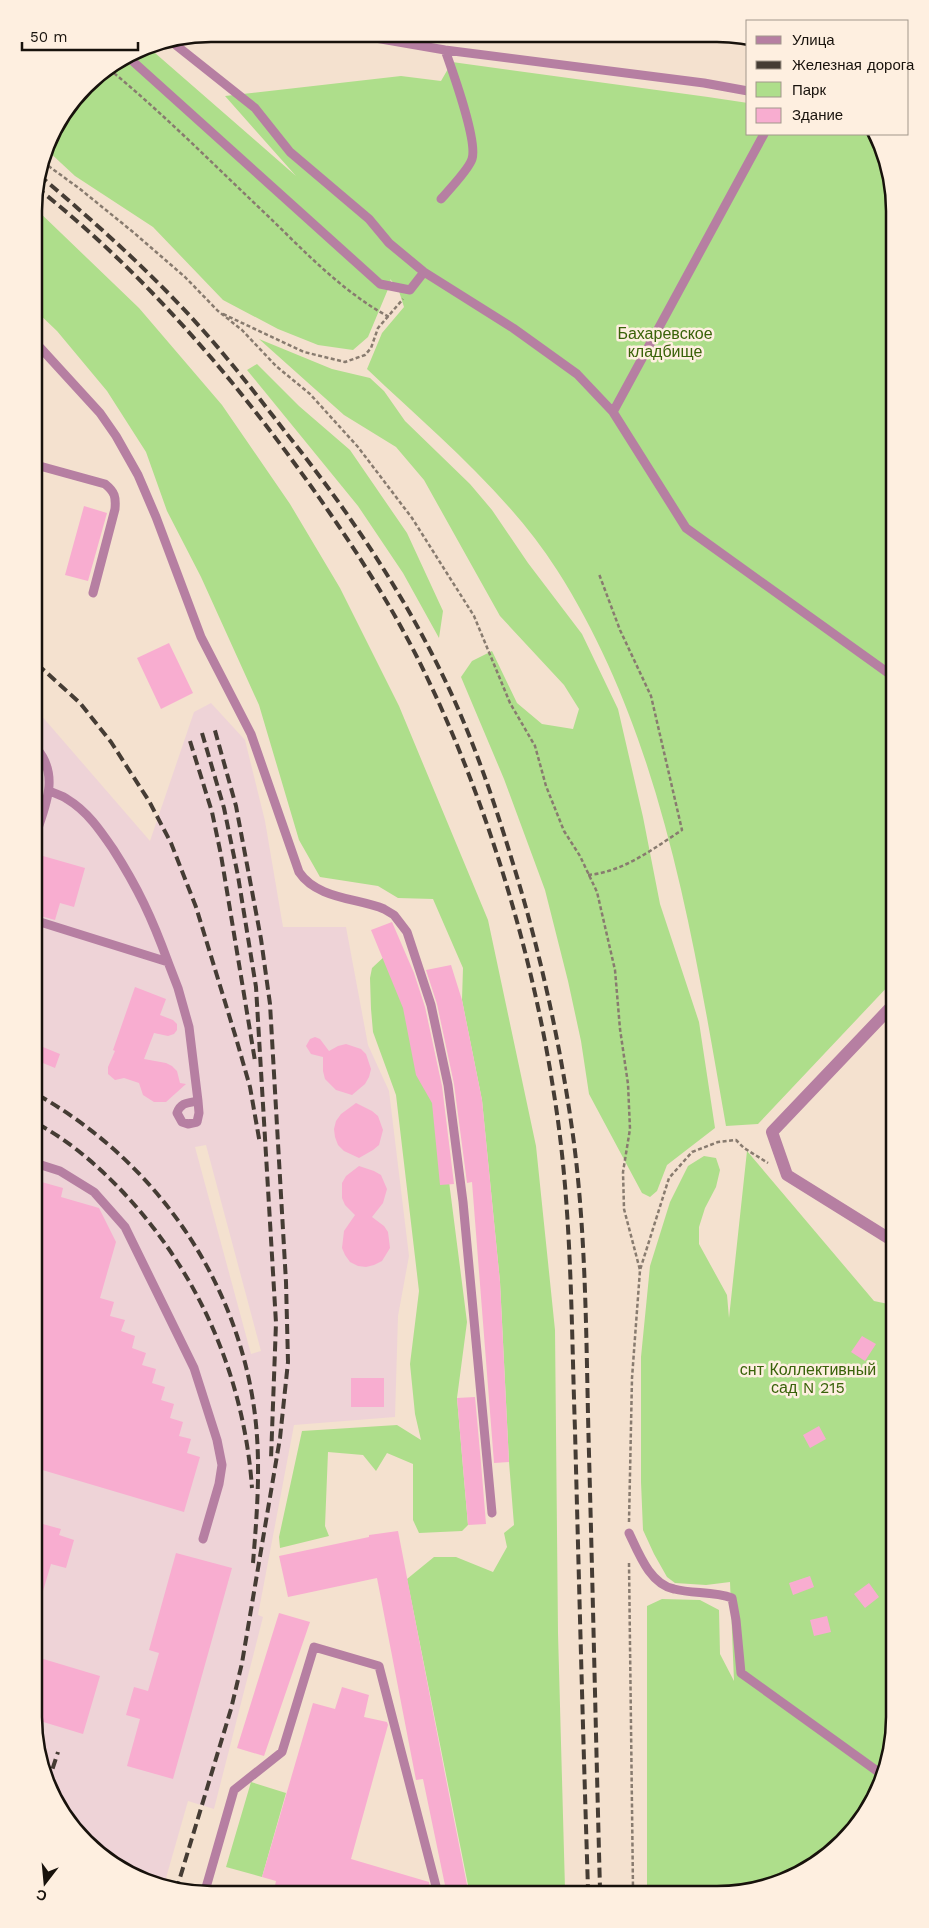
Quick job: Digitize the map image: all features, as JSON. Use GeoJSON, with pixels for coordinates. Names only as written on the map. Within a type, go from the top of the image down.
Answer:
{"type":"FeatureCollection","features":[{"type":"Feature","properties":{"kind":"street"},"geometry":{"type":"LineString","coordinates":[[886,1012],[772,1132],[787,1175],[886,1237]]}},
{"type":"Feature","properties":{"kind":"lane"},"geometry":{"type":"LineString","coordinates":[[399,42],[445,50],[704,83],[746,91]]}},
{"type":"Feature","properties":{"kind":"lane"},"geometry":{"type":"LineString","coordinates":[[177,46],[255,108],[290,152],[369,219],[389,243],[424,272],[506,324],[577,374],[613,412],[686,528],[886,671]]}},
{"type":"Feature","properties":{"kind":"lane"},"geometry":{"type":"LineString","coordinates":[[441,200],[472,160],[474,149],[458,88],[445,50]]}},
{"type":"Feature","properties":{"kind":"lane"},"geometry":{"type":"LineString","coordinates":[[134,62],[380,284],[410,290],[424,272]]}},
{"type":"Feature","properties":{"kind":"lane"},"geometry":{"type":"LineString","coordinates":[[613,412],[676,300],[701,246],[763,135]]}},
{"type":"Feature","properties":{"kind":"lane"},"geometry":{"type":"LineString","coordinates":[[43,351],[100,413],[116,436],[138,475],[156,517],[201,637],[251,734],[299,872],[305,881],[315,888],[384,909],[394,915],[407,932],[431,1005],[448,1085],[463,1202],[492,1513]]}},
{"type":"Feature","properties":{"kind":"lane"},"geometry":{"type":"LineString","coordinates":[[43,467],[105,484],[116,497],[115,509],[93,593]]}},
{"type":"Feature","properties":{"kind":"lane"},"geometry":{"type":"LineString","coordinates":[[43,759],[48,768],[50,791],[43,814]]}},
{"type":"Feature","properties":{"kind":"lane"},"geometry":{"type":"LineString","coordinates":[[50,791],[67,798],[81,809],[103,834],[147,907],[178,988],[189,1027],[198,1102]]}},
{"type":"Feature","properties":{"kind":"lane"},"geometry":{"type":"LineString","coordinates":[[43,923],[168,962]]}},
{"type":"Feature","properties":{"kind":"lane"},"geometry":{"type":"LineString","coordinates":[[42,1165],[60,1171],[94,1192],[124,1227],[194,1368],[217,1440],[222,1465],[219,1484],[203,1539]]}},
{"type":"Feature","properties":{"kind":"lane"},"geometry":{"type":"LineString","coordinates":[[629,1533],[641,1559],[659,1583],[674,1589],[719,1593],[732,1598],[741,1673],[877,1771]]}},
{"type":"Feature","properties":{"kind":"lane"},"geometry":{"type":"LineString","coordinates":[[207,1886],[234,1790],[282,1752],[314,1646],[379,1666],[436,1886]]}},
{"type":"Feature","properties":{"kind":"path"},"geometry":{"type":"LineString","coordinates":[[114,73],[148,100],[310,257],[355,295],[389,317]]}},
{"type":"Feature","properties":{"kind":"path"},"geometry":{"type":"LineString","coordinates":[[49,166],[133,232],[185,278],[218,311],[242,330],[276,366],[310,394],[358,447],[412,518],[474,616],[510,703],[535,746],[546,786],[564,831],[580,856],[597,892],[615,970],[620,1029],[628,1084],[630,1129],[623,1172],[624,1210],[640,1270]]}},
{"type":"Feature","properties":{"kind":"path"},"geometry":{"type":"LineString","coordinates":[[218,311],[304,352],[345,362],[365,356],[371,348],[378,328],[410,290]]}},
{"type":"Feature","properties":{"kind":"path"},"geometry":{"type":"LineString","coordinates":[[588,875],[603,873],[639,858],[682,830],[651,696],[620,630],[599,574]]}},
{"type":"Feature","properties":{"kind":"path"},"geometry":{"type":"LineString","coordinates":[[629,1533],[632,1378],[640,1270],[668,1178],[692,1152],[718,1142],[736,1140],[744,1148],[787,1175]]}},
{"type":"Feature","properties":{"kind":"path"},"geometry":{"type":"LineString","coordinates":[[629,1562],[633,1886]]}},
{"type":"Feature","properties":{"kind":"shaded area"},"geometry":{"type":"Polygon","coordinates":[[[211,703],[245,740],[265,821],[283,927],[346,927],[368,1045],[389,1091],[409,1256],[398,1316],[395,1417],[294,1425],[258,1615],[263,1617],[214,1809],[188,1801],[166,1879],[137,1868],[109,1851],[77,1819],[55,1781],[44,1739],[42,1717],[43,717],[150,841],[194,712],[211,703]],[[206,1145],[195,1147],[251,1354],[261,1351],[206,1145]]]}},
{"type":"Feature","properties":{"kind":"green space","name":"Бахаревское кладбище"},"geometry":{"type":"Polygon","coordinates":[[[154,52],[296,176],[225,96],[401,76],[441,81],[452,62],[746,103],[746,135],[868,135],[881,168],[885,189],[886,211],[886,988],[758,1124],[726,1126],[686,910],[669,839],[648,768],[623,699],[593,633],[557,570],[516,515],[468,464],[367,369],[382,333],[404,307],[398,288],[390,279],[391,282],[368,337],[353,350],[318,345],[278,329],[223,300],[153,227],[75,176],[52,155],[65,127],[84,100],[109,77],[154,52]]]}},
{"type":"Feature","properties":{"kind":"green space"},"geometry":{"type":"Polygon","coordinates":[[[43,216],[139,308],[222,405],[290,504],[340,588],[399,706],[488,920],[536,1146],[555,1330],[558,1633],[565,1886],[468,1886],[407,1579],[434,1557],[456,1557],[493,1572],[507,1547],[504,1533],[514,1525],[500,1282],[482,1100],[462,1000],[463,968],[433,899],[398,898],[378,886],[320,877],[299,840],[259,705],[201,577],[167,511],[146,452],[107,391],[57,331],[43,318],[43,216]]]}},
{"type":"Feature","properties":{"kind":"green space"},"geometry":{"type":"Polygon","coordinates":[[[259,339],[332,369],[370,378],[384,391],[405,421],[470,484],[492,510],[528,563],[582,634],[618,709],[643,817],[660,904],[699,1022],[715,1128],[667,1165],[657,1191],[650,1197],[642,1193],[589,1094],[581,1041],[545,890],[504,779],[461,677],[472,661],[492,651],[517,703],[542,724],[573,729],[579,709],[564,685],[500,616],[424,480],[396,447],[344,415],[259,339]]]}},
{"type":"Feature","properties":{"kind":"green space"},"geometry":{"type":"Polygon","coordinates":[[[257,364],[299,406],[350,450],[407,533],[443,611],[439,638],[403,573],[358,506],[247,370],[257,364]]]}},
{"type":"Feature","properties":{"kind":"green space"},"geometry":{"type":"Polygon","coordinates":[[[387,954],[436,1080],[467,1322],[457,1398],[468,1525],[462,1531],[419,1533],[413,1520],[413,1464],[387,1453],[376,1471],[363,1455],[328,1452],[325,1526],[329,1536],[280,1548],[279,1537],[302,1431],[397,1425],[421,1440],[415,1414],[410,1364],[419,1291],[396,1095],[373,1032],[371,1009],[370,978],[372,968],[387,954]]]}},
{"type":"Feature","properties":{"kind":"green space","name":"снт Коллективный сад N 215"},"geometry":{"type":"Polygon","coordinates":[[[747,1151],[874,1301],[886,1304],[885,1739],[874,1781],[852,1819],[829,1844],[802,1863],[782,1873],[740,1884],[718,1886],[647,1886],[647,1606],[662,1599],[700,1600],[719,1610],[720,1654],[734,1681],[730,1582],[706,1585],[675,1583],[667,1577],[643,1530],[641,1357],[650,1266],[670,1202],[688,1166],[704,1156],[716,1158],[720,1170],[716,1187],[705,1208],[699,1227],[699,1244],[727,1295],[729,1318],[747,1151]]]}},
{"type":"Feature","properties":{"kind":"green space"},"geometry":{"type":"Polygon","coordinates":[[[251,1782],[286,1793],[262,1877],[226,1867],[251,1782]]]}},
{"type":"Feature","properties":{"kind":"building"},"geometry":{"type":"Polygon","coordinates":[[[84,506],[107,513],[88,581],[65,575],[84,506]]]}},
{"type":"Feature","properties":{"kind":"building"},"geometry":{"type":"Polygon","coordinates":[[[169,643],[193,693],[161,709],[137,658],[169,643]]]}},
{"type":"Feature","properties":{"kind":"building"},"geometry":{"type":"Polygon","coordinates":[[[43,856],[85,868],[74,907],[60,903],[55,920],[43,917],[43,856]]]}},
{"type":"Feature","properties":{"kind":"building"},"geometry":{"type":"Polygon","coordinates":[[[392,922],[414,973],[425,1007],[442,1086],[454,1184],[440,1185],[432,1103],[416,1075],[403,1008],[371,930],[392,922]]]}},
{"type":"Feature","properties":{"kind":"building"},"geometry":{"type":"Polygon","coordinates":[[[451,965],[462,1000],[482,1100],[500,1282],[509,1462],[494,1463],[472,1182],[467,1183],[454,1084],[437,1004],[426,970],[451,965]]]}},
{"type":"Feature","properties":{"kind":"building"},"geometry":{"type":"Polygon","coordinates":[[[135,987],[166,999],[160,1015],[173,1020],[177,1024],[177,1030],[174,1034],[168,1036],[154,1033],[144,1059],[172,1066],[177,1071],[180,1083],[186,1084],[166,1102],[154,1102],[143,1095],[139,1083],[124,1078],[115,1080],[108,1074],[108,1067],[115,1051],[113,1050],[135,987]]]}},
{"type":"Feature","properties":{"kind":"building"},"geometry":{"type":"Polygon","coordinates":[[[315,1037],[320,1039],[329,1051],[346,1044],[361,1049],[366,1054],[371,1069],[369,1077],[365,1084],[352,1095],[336,1090],[325,1079],[323,1057],[311,1054],[306,1046],[310,1039],[315,1037]]]}},
{"type":"Feature","properties":{"kind":"building"},"geometry":{"type":"Polygon","coordinates":[[[42,1047],[60,1054],[55,1068],[42,1063],[42,1047]]]}},
{"type":"Feature","properties":{"kind":"building"},"geometry":{"type":"Polygon","coordinates":[[[356,1103],[378,1116],[383,1130],[379,1145],[359,1158],[344,1151],[338,1145],[334,1129],[336,1121],[341,1114],[356,1103]]]}},
{"type":"Feature","properties":{"kind":"building"},"geometry":{"type":"Polygon","coordinates":[[[359,1166],[381,1175],[387,1189],[383,1203],[372,1217],[384,1226],[388,1232],[390,1248],[382,1261],[366,1267],[350,1262],[342,1248],[344,1231],[355,1215],[345,1205],[342,1198],[342,1183],[346,1176],[359,1166]]]}},
{"type":"Feature","properties":{"kind":"building"},"geometry":{"type":"Polygon","coordinates":[[[42,1182],[63,1188],[61,1197],[99,1208],[116,1242],[100,1298],[114,1302],[110,1316],[125,1320],[121,1331],[135,1336],[132,1348],[146,1353],[142,1365],[156,1369],[152,1383],[165,1387],[161,1400],[174,1404],[170,1418],[183,1422],[179,1436],[191,1439],[187,1453],[200,1457],[184,1512],[42,1470],[42,1182]]]}},
{"type":"Feature","properties":{"kind":"building"},"geometry":{"type":"Polygon","coordinates":[[[862,1336],[876,1344],[865,1361],[851,1352],[862,1336]]]}},
{"type":"Feature","properties":{"kind":"building"},"geometry":{"type":"Polygon","coordinates":[[[351,1378],[384,1378],[384,1407],[351,1407],[351,1378]]]}},
{"type":"Feature","properties":{"kind":"building"},"geometry":{"type":"Polygon","coordinates":[[[475,1397],[486,1524],[468,1525],[457,1398],[475,1397]]]}},
{"type":"Feature","properties":{"kind":"building"},"geometry":{"type":"Polygon","coordinates":[[[819,1426],[826,1439],[810,1448],[803,1435],[819,1426]]]}},
{"type":"Feature","properties":{"kind":"building"},"geometry":{"type":"Polygon","coordinates":[[[42,1524],[61,1529],[59,1535],[74,1540],[66,1568],[51,1564],[43,1591],[42,1524]]]}},
{"type":"Feature","properties":{"kind":"building"},"geometry":{"type":"Polygon","coordinates":[[[398,1531],[467,1886],[445,1886],[423,1779],[416,1780],[377,1578],[288,1597],[279,1556],[369,1537],[369,1535],[398,1531]]]}},
{"type":"Feature","properties":{"kind":"building"},"geometry":{"type":"Polygon","coordinates":[[[176,1553],[232,1568],[173,1779],[127,1766],[140,1719],[126,1715],[134,1687],[148,1691],[159,1653],[149,1650],[176,1553]]]}},
{"type":"Feature","properties":{"kind":"building"},"geometry":{"type":"Polygon","coordinates":[[[810,1576],[814,1587],[793,1595],[789,1583],[810,1576]]]}},
{"type":"Feature","properties":{"kind":"building"},"geometry":{"type":"Polygon","coordinates":[[[869,1583],[879,1597],[865,1608],[854,1594],[869,1583]]]}},
{"type":"Feature","properties":{"kind":"building"},"geometry":{"type":"Polygon","coordinates":[[[279,1613],[310,1622],[264,1756],[237,1748],[279,1613]]]}},
{"type":"Feature","properties":{"kind":"building"},"geometry":{"type":"Polygon","coordinates":[[[827,1616],[831,1632],[814,1636],[810,1620],[827,1616]]]}},
{"type":"Feature","properties":{"kind":"building"},"geometry":{"type":"Polygon","coordinates":[[[42,1659],[100,1676],[83,1734],[42,1722],[42,1659]]]}},
{"type":"Feature","properties":{"kind":"building"},"geometry":{"type":"Polygon","coordinates":[[[342,1687],[369,1695],[364,1717],[387,1722],[388,1725],[351,1859],[429,1882],[430,1886],[275,1886],[276,1881],[262,1877],[313,1703],[335,1709],[342,1687]]]}},
{"type":"Feature","properties":{"kind":"railway"},"geometry":{"type":"LineString","coordinates":[[46,181],[117,244],[191,317],[240,374],[347,513],[400,596],[432,654],[456,703],[495,805],[522,892],[556,1034],[569,1107],[578,1182],[585,1298],[600,1886]]}},
{"type":"Feature","properties":{"kind":"railway"},"geometry":{"type":"LineString","coordinates":[[44,193],[112,253],[182,325],[278,441],[338,524],[405,634],[441,707],[484,815],[502,870],[533,983],[545,1039],[560,1136],[568,1220],[588,1886]]}},
{"type":"Feature","properties":{"kind":"railway"},"geometry":{"type":"LineString","coordinates":[[43,669],[80,703],[111,742],[149,801],[171,843],[196,907],[236,1038],[250,1087],[260,1144]]}},
{"type":"Feature","properties":{"kind":"railway"},"geometry":{"type":"LineString","coordinates":[[179,1882],[231,1709],[242,1663],[280,1438],[288,1362],[286,1282],[270,1004],[261,939],[236,806],[214,727]]}},
{"type":"Feature","properties":{"kind":"railway"},"geometry":{"type":"LineString","coordinates":[[202,733],[224,808],[238,876],[256,987],[276,1323],[271,1459]]}},
{"type":"Feature","properties":{"kind":"railway"},"geometry":{"type":"LineString","coordinates":[[190,741],[212,812],[221,855],[255,1061]]}},
{"type":"Feature","properties":{"kind":"railway"},"geometry":{"type":"LineString","coordinates":[[42,1098],[81,1122],[119,1154],[154,1190],[184,1230],[210,1272],[231,1317],[246,1365],[257,1434],[257,1508],[253,1563]]}},
{"type":"Feature","properties":{"kind":"railway"},"geometry":{"type":"LineString","coordinates":[[42,1127],[82,1154],[121,1190],[148,1221],[173,1255],[194,1290],[212,1327],[227,1366],[239,1406],[247,1446],[252,1488]]}},
{"type":"Feature","properties":{"kind":"railway"},"geometry":{"type":"LineString","coordinates":[[52,1771],[58,1752]]}}]}
